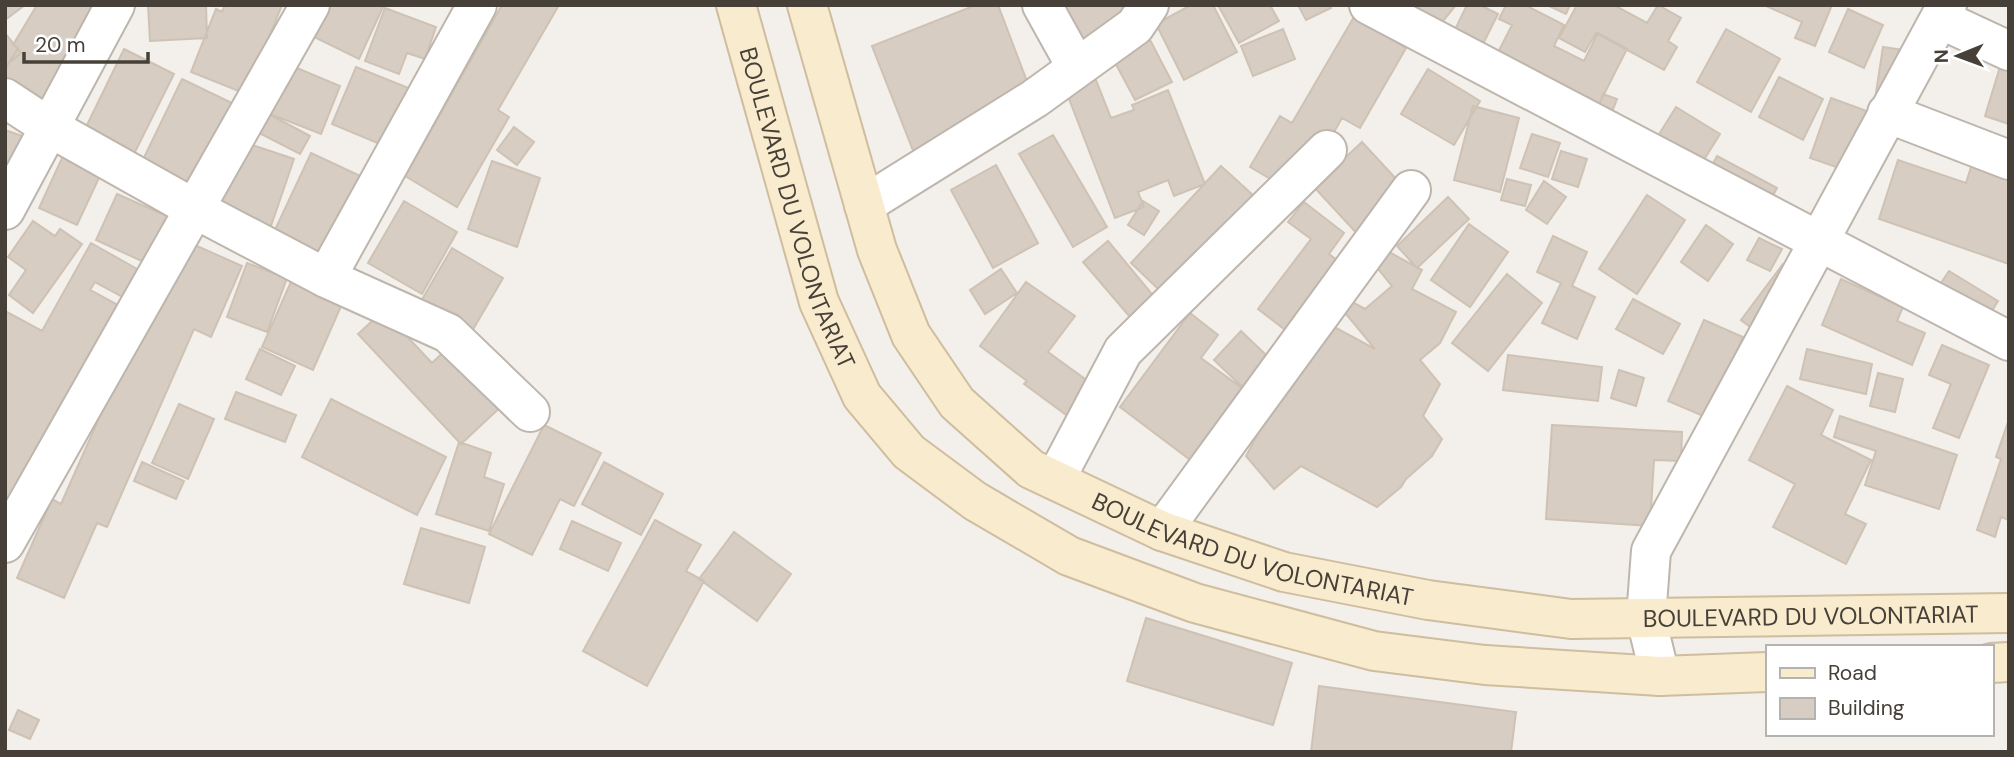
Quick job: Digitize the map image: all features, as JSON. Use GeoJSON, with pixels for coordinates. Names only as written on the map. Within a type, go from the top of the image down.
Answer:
{"type":"FeatureCollection","features":[{"type":"Feature","properties":{"kind":"main road","name":"BOULEVARD DU VOLONTARIAT"},"geometry":{"type":"LineString","coordinates":[[736,5],[819,302],[862,396],[909,452],[975,501],[1069,556],[1195,603],[1374,651],[1485,665],[1660,676],[1766,672]]}},
{"type":"Feature","properties":{"kind":"main road","name":"BOULEVARD DU VOLONTARIAT"},"geometry":{"type":"LineString","coordinates":[[807,5],[877,250],[911,335],[957,403],[1031,469],[1162,530],[1283,572],[1428,600],[1571,619],[2009,613]]}},
{"type":"Feature","properties":{"kind":"street"},"geometry":{"type":"LineString","coordinates":[[5,542],[310,5]]}},
{"type":"Feature","properties":{"kind":"street"},"geometry":{"type":"LineString","coordinates":[[326,278],[477,5]]}},
{"type":"Feature","properties":{"kind":"street"},"geometry":{"type":"LineString","coordinates":[[1042,5],[1077,68]]}},
{"type":"Feature","properties":{"kind":"street"},"geometry":{"type":"LineString","coordinates":[[863,205],[1034,99],[1135,26],[1149,5]]}},
{"type":"Feature","properties":{"kind":"street"},"geometry":{"type":"LineString","coordinates":[[1369,5],[2009,341]]}},
{"type":"Feature","properties":{"kind":"street"},"geometry":{"type":"LineString","coordinates":[[5,210],[109,8]]}},
{"type":"Feature","properties":{"kind":"street"},"geometry":{"type":"LineString","coordinates":[[1660,676],[1646,618],[1651,551],[1887,113],[1944,12],[2009,51]]}},
{"type":"Feature","properties":{"kind":"street"},"geometry":{"type":"LineString","coordinates":[[5,99],[49,127],[195,209],[326,278],[448,333],[530,412]]}},
{"type":"Feature","properties":{"kind":"street"},"geometry":{"type":"LineString","coordinates":[[1887,113],[2009,160]]}},
{"type":"Feature","properties":{"kind":"street"},"geometry":{"type":"LineString","coordinates":[[1055,480],[1123,351],[1327,150]]}},
{"type":"Feature","properties":{"kind":"street"},"geometry":{"type":"LineString","coordinates":[[1162,530],[1411,190]]}},
{"type":"Feature","properties":{"kind":"building"},"geometry":{"type":"Polygon","coordinates":[[[5,5],[25,5],[5,20],[5,5]]]}},
{"type":"Feature","properties":{"kind":"building"},"geometry":{"type":"Polygon","coordinates":[[[37,5],[112,5],[49,127],[5,100],[5,69],[18,48],[13,45],[37,5]]]}},
{"type":"Feature","properties":{"kind":"building"},"geometry":{"type":"Polygon","coordinates":[[[148,5],[206,5],[207,38],[150,41],[148,5]]]}},
{"type":"Feature","properties":{"kind":"building"},"geometry":{"type":"Polygon","coordinates":[[[225,5],[282,5],[246,94],[191,72],[216,9],[222,12],[225,5]]]}},
{"type":"Feature","properties":{"kind":"building"},"geometry":{"type":"Polygon","coordinates":[[[319,5],[384,5],[359,59],[306,33],[319,5]]]}},
{"type":"Feature","properties":{"kind":"building"},"geometry":{"type":"Polygon","coordinates":[[[502,5],[559,5],[498,110],[509,117],[457,207],[405,176],[502,5]]]}},
{"type":"Feature","properties":{"kind":"building"},"geometry":{"type":"Polygon","coordinates":[[[976,5],[998,5],[1036,105],[914,153],[872,46],[976,5]]]}},
{"type":"Feature","properties":{"kind":"building"},"geometry":{"type":"Polygon","coordinates":[[[1046,5],[1147,5],[1082,54],[1046,5]]]}},
{"type":"Feature","properties":{"kind":"building"},"geometry":{"type":"Polygon","coordinates":[[[1191,5],[1213,5],[1237,52],[1184,80],[1156,24],[1191,5]]]}},
{"type":"Feature","properties":{"kind":"building"},"geometry":{"type":"Polygon","coordinates":[[[1218,5],[1270,5],[1279,21],[1239,43],[1218,5]]]}},
{"type":"Feature","properties":{"kind":"building"},"geometry":{"type":"Polygon","coordinates":[[[1298,5],[1330,5],[1331,8],[1306,20],[1298,5]]]}},
{"type":"Feature","properties":{"kind":"building"},"geometry":{"type":"Polygon","coordinates":[[[1388,5],[1456,5],[1426,42],[1388,5]]]}},
{"type":"Feature","properties":{"kind":"building"},"geometry":{"type":"Polygon","coordinates":[[[1467,5],[1480,5],[1498,14],[1472,66],[1444,52],[1467,5]]]}},
{"type":"Feature","properties":{"kind":"building"},"geometry":{"type":"Polygon","coordinates":[[[1506,5],[1525,5],[1564,25],[1554,46],[1584,61],[1598,33],[1627,49],[1590,122],[1489,70],[1512,25],[1499,19],[1506,5]]]}},
{"type":"Feature","properties":{"kind":"building"},"geometry":{"type":"Polygon","coordinates":[[[1547,5],[1570,5],[1566,14],[1547,5]]]}},
{"type":"Feature","properties":{"kind":"building"},"geometry":{"type":"Polygon","coordinates":[[[1577,5],[1614,5],[1647,23],[1658,5],[1681,18],[1668,41],[1677,47],[1664,70],[1596,33],[1585,52],[1559,38],[1577,5]]]}},
{"type":"Feature","properties":{"kind":"building"},"geometry":{"type":"Polygon","coordinates":[[[1764,5],[1832,5],[1815,46],[1795,38],[1802,22],[1764,5]]]}},
{"type":"Feature","properties":{"kind":"building"},"geometry":{"type":"Polygon","coordinates":[[[385,8],[436,27],[425,59],[407,53],[399,74],[365,61],[385,8]]]}},
{"type":"Feature","properties":{"kind":"building"},"geometry":{"type":"Polygon","coordinates":[[[1848,9],[1883,25],[1864,68],[1829,52],[1848,9]]]}},
{"type":"Feature","properties":{"kind":"building"},"geometry":{"type":"Polygon","coordinates":[[[1354,17],[1406,48],[1360,128],[1342,118],[1298,195],[1250,167],[1280,116],[1292,123],[1354,17]]]}},
{"type":"Feature","properties":{"kind":"building"},"geometry":{"type":"Polygon","coordinates":[[[1283,29],[1295,59],[1253,76],[1241,46],[1283,29]]]}},
{"type":"Feature","properties":{"kind":"building"},"geometry":{"type":"Polygon","coordinates":[[[1726,29],[1780,59],[1751,112],[1697,82],[1726,29]]]}},
{"type":"Feature","properties":{"kind":"building"},"geometry":{"type":"Polygon","coordinates":[[[5,33],[21,53],[5,66],[5,33]]]}},
{"type":"Feature","properties":{"kind":"building"},"geometry":{"type":"Polygon","coordinates":[[[1148,36],[1172,82],[1135,100],[1111,55],[1148,36]]]}},
{"type":"Feature","properties":{"kind":"building"},"geometry":{"type":"Polygon","coordinates":[[[1883,47],[1911,51],[1904,97],[1876,93],[1883,47]]]}},
{"type":"Feature","properties":{"kind":"building"},"geometry":{"type":"Polygon","coordinates":[[[124,49],[174,74],[132,158],[83,133],[124,49]]]}},
{"type":"Feature","properties":{"kind":"building"},"geometry":{"type":"Polygon","coordinates":[[[2003,57],[2009,58],[2009,124],[1985,116],[2003,57]]]}},
{"type":"Feature","properties":{"kind":"building"},"geometry":{"type":"Polygon","coordinates":[[[285,63],[340,86],[321,134],[265,112],[285,63]]]}},
{"type":"Feature","properties":{"kind":"building"},"geometry":{"type":"Polygon","coordinates":[[[356,67],[411,89],[387,147],[332,124],[356,67]]]}},
{"type":"Feature","properties":{"kind":"building"},"geometry":{"type":"Polygon","coordinates":[[[1428,69],[1480,101],[1454,145],[1401,114],[1428,69]]]}},
{"type":"Feature","properties":{"kind":"building"},"geometry":{"type":"Polygon","coordinates":[[[1779,77],[1823,99],[1803,140],[1759,117],[1779,77]]]}},
{"type":"Feature","properties":{"kind":"building"},"geometry":{"type":"Polygon","coordinates":[[[182,79],[236,105],[191,198],[137,172],[182,79]]]}},
{"type":"Feature","properties":{"kind":"building"},"geometry":{"type":"Polygon","coordinates":[[[1096,80],[1111,118],[1134,110],[1132,105],[1168,90],[1205,184],[1174,196],[1168,180],[1138,192],[1144,207],[1115,218],[1066,91],[1096,80]]]}},
{"type":"Feature","properties":{"kind":"building"},"geometry":{"type":"Polygon","coordinates":[[[1603,94],[1617,99],[1605,130],[1592,125],[1603,94]]]}},
{"type":"Feature","properties":{"kind":"building"},"geometry":{"type":"Polygon","coordinates":[[[1831,98],[1886,118],[1865,177],[1810,158],[1831,98]]]}},
{"type":"Feature","properties":{"kind":"building"},"geometry":{"type":"Polygon","coordinates":[[[1473,106],[1519,118],[1500,192],[1454,180],[1473,106]]]}},
{"type":"Feature","properties":{"kind":"building"},"geometry":{"type":"Polygon","coordinates":[[[1676,107],[1720,134],[1692,179],[1648,152],[1676,107]]]}},
{"type":"Feature","properties":{"kind":"building"},"geometry":{"type":"Polygon","coordinates":[[[265,112],[310,136],[300,154],[255,131],[265,112]]]}},
{"type":"Feature","properties":{"kind":"building"},"geometry":{"type":"Polygon","coordinates":[[[514,127],[534,142],[517,165],[497,150],[514,127]]]}},
{"type":"Feature","properties":{"kind":"building"},"geometry":{"type":"Polygon","coordinates":[[[5,130],[31,139],[5,215],[5,130]]]}},
{"type":"Feature","properties":{"kind":"building"},"geometry":{"type":"Polygon","coordinates":[[[1532,134],[1560,143],[1548,177],[1520,168],[1532,134]]]}},
{"type":"Feature","properties":{"kind":"building"},"geometry":{"type":"Polygon","coordinates":[[[1053,135],[1107,227],[1073,247],[1019,154],[1053,135]]]}},
{"type":"Feature","properties":{"kind":"building"},"geometry":{"type":"Polygon","coordinates":[[[240,141],[294,159],[271,226],[217,207],[240,141]]]}},
{"type":"Feature","properties":{"kind":"building"},"geometry":{"type":"Polygon","coordinates":[[[1362,142],[1410,194],[1362,239],[1314,187],[1362,142]]]}},
{"type":"Feature","properties":{"kind":"building"},"geometry":{"type":"Polygon","coordinates":[[[68,145],[106,163],[77,225],[39,208],[68,145]]]}},
{"type":"Feature","properties":{"kind":"building"},"geometry":{"type":"Polygon","coordinates":[[[1561,151],[1587,159],[1578,187],[1552,179],[1561,151]]]}},
{"type":"Feature","properties":{"kind":"building"},"geometry":{"type":"Polygon","coordinates":[[[1976,151],[2009,162],[2009,264],[1879,219],[1898,160],[1966,183],[1976,151]]]}},
{"type":"Feature","properties":{"kind":"building"},"geometry":{"type":"Polygon","coordinates":[[[311,153],[371,181],[335,260],[274,232],[311,153]]]}},
{"type":"Feature","properties":{"kind":"building"},"geometry":{"type":"Polygon","coordinates":[[[1717,156],[1777,188],[1758,224],[1698,191],[1717,156]]]}},
{"type":"Feature","properties":{"kind":"building"},"geometry":{"type":"Polygon","coordinates":[[[492,161],[540,178],[517,247],[468,229],[492,161]]]}},
{"type":"Feature","properties":{"kind":"building"},"geometry":{"type":"Polygon","coordinates":[[[996,165],[1038,243],[993,268],[951,190],[996,165]]]}},
{"type":"Feature","properties":{"kind":"building"},"geometry":{"type":"Polygon","coordinates":[[[1221,166],[1265,206],[1174,304],[1131,263],[1221,166]]]}},
{"type":"Feature","properties":{"kind":"building"},"geometry":{"type":"Polygon","coordinates":[[[1507,179],[1531,185],[1525,206],[1501,200],[1507,179]]]}},
{"type":"Feature","properties":{"kind":"building"},"geometry":{"type":"Polygon","coordinates":[[[1544,181],[1566,197],[1547,224],[1526,210],[1544,181]]]}},
{"type":"Feature","properties":{"kind":"building"},"geometry":{"type":"Polygon","coordinates":[[[117,194],[167,216],[146,263],[96,240],[117,194]]]}},
{"type":"Feature","properties":{"kind":"building"},"geometry":{"type":"Polygon","coordinates":[[[1647,195],[1685,220],[1637,294],[1599,269],[1647,195]]]}},
{"type":"Feature","properties":{"kind":"building"},"geometry":{"type":"Polygon","coordinates":[[[1448,197],[1469,219],[1417,268],[1397,246],[1448,197]]]}},
{"type":"Feature","properties":{"kind":"building"},"geometry":{"type":"Polygon","coordinates":[[[404,201],[457,232],[422,294],[368,263],[404,201]]]}},
{"type":"Feature","properties":{"kind":"building"},"geometry":{"type":"Polygon","coordinates":[[[1143,201],[1159,211],[1144,235],[1128,225],[1143,201]]]}},
{"type":"Feature","properties":{"kind":"building"},"geometry":{"type":"Polygon","coordinates":[[[1304,202],[1344,233],[1329,254],[1350,270],[1297,339],[1258,309],[1311,239],[1288,222],[1304,202]]]}},
{"type":"Feature","properties":{"kind":"building"},"geometry":{"type":"Polygon","coordinates":[[[33,221],[55,236],[60,229],[82,244],[33,313],[9,295],[26,270],[8,257],[33,221]]]}},
{"type":"Feature","properties":{"kind":"building"},"geometry":{"type":"Polygon","coordinates":[[[1469,224],[1508,252],[1470,307],[1431,280],[1469,224]]]}},
{"type":"Feature","properties":{"kind":"building"},"geometry":{"type":"Polygon","coordinates":[[[1706,225],[1733,244],[1708,281],[1681,262],[1706,225]]]}},
{"type":"Feature","properties":{"kind":"building"},"geometry":{"type":"Polygon","coordinates":[[[1553,236],[1587,252],[1572,286],[1595,297],[1577,339],[1542,323],[1561,283],[1537,272],[1553,236]]]}},
{"type":"Feature","properties":{"kind":"building"},"geometry":{"type":"Polygon","coordinates":[[[179,238],[242,266],[211,337],[194,329],[107,527],[97,523],[64,598],[17,578],[52,499],[61,504],[179,238]]]}},
{"type":"Feature","properties":{"kind":"building"},"geometry":{"type":"Polygon","coordinates":[[[1759,238],[1782,249],[1770,271],[1747,260],[1759,238]]]}},
{"type":"Feature","properties":{"kind":"building"},"geometry":{"type":"Polygon","coordinates":[[[1108,241],[1166,311],[1142,331],[1083,262],[1108,241]]]}},
{"type":"Feature","properties":{"kind":"building"},"geometry":{"type":"Polygon","coordinates":[[[91,243],[146,274],[130,301],[95,282],[90,290],[125,309],[5,517],[5,311],[42,331],[91,243]]]}},
{"type":"Feature","properties":{"kind":"building"},"geometry":{"type":"Polygon","coordinates":[[[452,248],[503,278],[471,333],[420,303],[452,248]]]}},
{"type":"Feature","properties":{"kind":"building"},"geometry":{"type":"Polygon","coordinates":[[[1389,252],[1422,270],[1412,289],[1456,312],[1440,343],[1420,360],[1440,384],[1423,416],[1442,439],[1432,456],[1377,507],[1301,466],[1274,489],[1246,456],[1294,366],[1327,323],[1375,349],[1323,286],[1365,309],[1392,286],[1375,265],[1389,252]]]}},
{"type":"Feature","properties":{"kind":"building"},"geometry":{"type":"Polygon","coordinates":[[[247,263],[287,278],[267,332],[227,317],[247,263]]]}},
{"type":"Feature","properties":{"kind":"building"},"geometry":{"type":"Polygon","coordinates":[[[1783,264],[1812,286],[1770,342],[1741,320],[1783,264]]]}},
{"type":"Feature","properties":{"kind":"building"},"geometry":{"type":"Polygon","coordinates":[[[1001,269],[1017,293],[985,314],[970,290],[1001,269]]]}},
{"type":"Feature","properties":{"kind":"building"},"geometry":{"type":"Polygon","coordinates":[[[1949,271],[1998,301],[1977,335],[1927,304],[1949,271]]]}},
{"type":"Feature","properties":{"kind":"building"},"geometry":{"type":"Polygon","coordinates":[[[1507,274],[1542,303],[1488,371],[1452,343],[1507,274]]]}},
{"type":"Feature","properties":{"kind":"building"},"geometry":{"type":"Polygon","coordinates":[[[294,275],[345,297],[313,370],[262,347],[294,275]]]}},
{"type":"Feature","properties":{"kind":"building"},"geometry":{"type":"Polygon","coordinates":[[[1841,279],[1903,307],[1897,321],[1925,333],[1912,365],[1822,325],[1841,279]]]}},
{"type":"Feature","properties":{"kind":"building"},"geometry":{"type":"Polygon","coordinates":[[[1026,282],[1075,316],[1048,352],[1092,384],[1069,417],[1024,384],[1027,381],[980,346],[1026,282]]]}},
{"type":"Feature","properties":{"kind":"building"},"geometry":{"type":"Polygon","coordinates":[[[1633,299],[1680,324],[1663,354],[1616,329],[1633,299]]]}},
{"type":"Feature","properties":{"kind":"building"},"geometry":{"type":"Polygon","coordinates":[[[383,311],[432,363],[452,344],[506,402],[461,444],[358,334],[383,311]]]}},
{"type":"Feature","properties":{"kind":"building"},"geometry":{"type":"Polygon","coordinates":[[[1190,313],[1218,335],[1201,358],[1250,394],[1197,465],[1120,407],[1190,313]]]}},
{"type":"Feature","properties":{"kind":"building"},"geometry":{"type":"Polygon","coordinates":[[[1704,320],[1743,337],[1708,418],[1668,401],[1704,320]]]}},
{"type":"Feature","properties":{"kind":"building"},"geometry":{"type":"Polygon","coordinates":[[[1241,331],[1283,371],[1256,400],[1214,360],[1241,331]]]}},
{"type":"Feature","properties":{"kind":"building"},"geometry":{"type":"Polygon","coordinates":[[[1942,345],[1989,365],[1959,438],[1933,428],[1951,384],[1929,375],[1942,345]]]}},
{"type":"Feature","properties":{"kind":"building"},"geometry":{"type":"Polygon","coordinates":[[[260,349],[295,366],[281,395],[246,379],[260,349]]]}},
{"type":"Feature","properties":{"kind":"building"},"geometry":{"type":"Polygon","coordinates":[[[1807,349],[1872,364],[1866,394],[1800,379],[1807,349]]]}},
{"type":"Feature","properties":{"kind":"building"},"geometry":{"type":"Polygon","coordinates":[[[1508,355],[1602,367],[1598,401],[1503,390],[1508,355]]]}},
{"type":"Feature","properties":{"kind":"building"},"geometry":{"type":"Polygon","coordinates":[[[1619,370],[1644,378],[1636,406],[1611,398],[1619,370]]]}},
{"type":"Feature","properties":{"kind":"building"},"geometry":{"type":"Polygon","coordinates":[[[1878,373],[1903,379],[1895,412],[1870,406],[1878,373]]]}},
{"type":"Feature","properties":{"kind":"building"},"geometry":{"type":"Polygon","coordinates":[[[1787,386],[1833,410],[1821,435],[1871,460],[1845,514],[1866,524],[1846,564],[1773,527],[1795,484],[1749,460],[1787,386]]]}},
{"type":"Feature","properties":{"kind":"building"},"geometry":{"type":"Polygon","coordinates":[[[236,392],[296,415],[285,442],[225,419],[236,392]]]}},
{"type":"Feature","properties":{"kind":"building"},"geometry":{"type":"Polygon","coordinates":[[[331,399],[446,457],[417,515],[302,457],[331,399]]]}},
{"type":"Feature","properties":{"kind":"building"},"geometry":{"type":"Polygon","coordinates":[[[179,404],[214,419],[188,479],[152,463],[179,404]]]}},
{"type":"Feature","properties":{"kind":"building"},"geometry":{"type":"Polygon","coordinates":[[[1840,416],[1957,455],[1939,509],[1865,485],[1876,451],[1834,437],[1840,416]]]}},
{"type":"Feature","properties":{"kind":"building"},"geometry":{"type":"Polygon","coordinates":[[[2009,419],[2009,520],[2001,517],[1995,537],[1977,530],[2001,459],[1996,457],[2009,419]]]}},
{"type":"Feature","properties":{"kind":"building"},"geometry":{"type":"Polygon","coordinates":[[[544,425],[601,453],[574,506],[560,499],[532,555],[489,534],[544,425]]]}},
{"type":"Feature","properties":{"kind":"building"},"geometry":{"type":"Polygon","coordinates":[[[1552,425],[1682,432],[1681,461],[1654,460],[1650,526],[1546,519],[1552,425]]]}},
{"type":"Feature","properties":{"kind":"building"},"geometry":{"type":"Polygon","coordinates":[[[459,442],[491,453],[484,477],[504,484],[489,531],[436,514],[459,442]]]}},
{"type":"Feature","properties":{"kind":"building"},"geometry":{"type":"Polygon","coordinates":[[[142,462],[184,481],[176,499],[134,481],[142,462]]]}},
{"type":"Feature","properties":{"kind":"building"},"geometry":{"type":"Polygon","coordinates":[[[604,462],[663,494],[641,535],[582,504],[604,462]]]}},
{"type":"Feature","properties":{"kind":"building"},"geometry":{"type":"Polygon","coordinates":[[[655,520],[701,545],[686,571],[704,581],[647,686],[583,651],[655,520]]]}},
{"type":"Feature","properties":{"kind":"building"},"geometry":{"type":"Polygon","coordinates":[[[572,521],[621,543],[608,571],[560,549],[572,521]]]}},
{"type":"Feature","properties":{"kind":"building"},"geometry":{"type":"Polygon","coordinates":[[[421,528],[485,547],[469,603],[404,584],[421,528]]]}},
{"type":"Feature","properties":{"kind":"building"},"geometry":{"type":"Polygon","coordinates":[[[734,532],[791,574],[757,621],[699,579],[734,532]]]}},
{"type":"Feature","properties":{"kind":"building"},"geometry":{"type":"Polygon","coordinates":[[[1146,618],[1292,663],[1273,725],[1127,681],[1146,618]]]}},
{"type":"Feature","properties":{"kind":"building"},"geometry":{"type":"Polygon","coordinates":[[[1319,686],[1516,712],[1511,752],[1311,752],[1319,686]]]}},
{"type":"Feature","properties":{"kind":"building"},"geometry":{"type":"Polygon","coordinates":[[[18,710],[39,720],[30,739],[9,730],[18,710]]]}}]}
